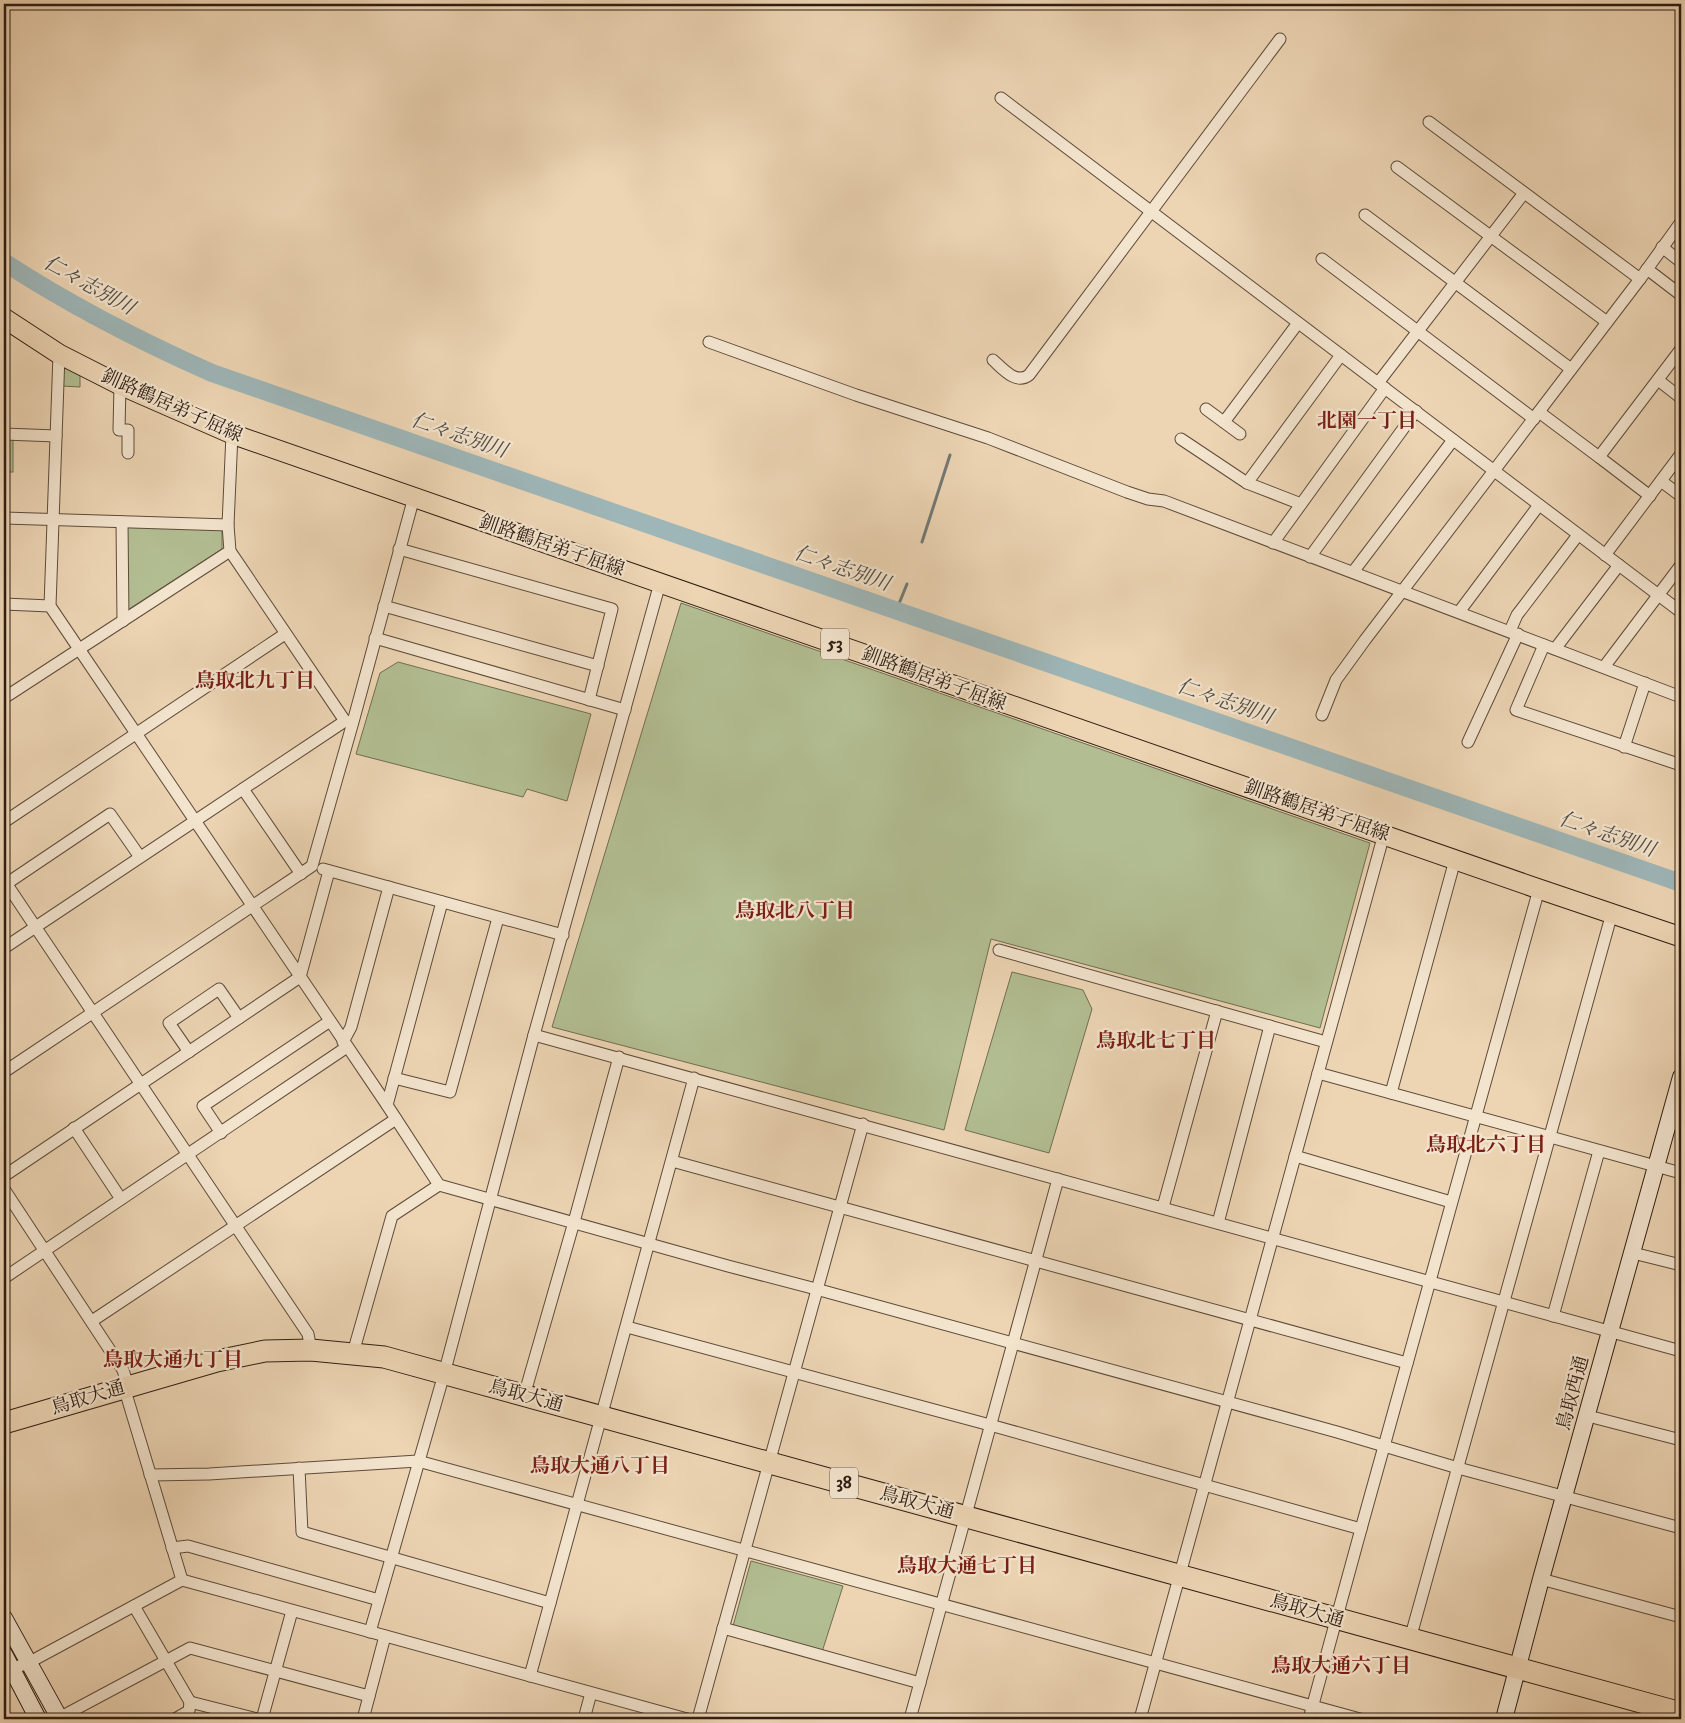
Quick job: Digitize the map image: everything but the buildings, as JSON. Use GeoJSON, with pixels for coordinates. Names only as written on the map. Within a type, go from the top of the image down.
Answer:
{"type":"FeatureCollection","features":[{"type":"Feature","properties":{"kind":"highway","name":"鳥取大通"},"geometry":{"type":"LineString","coordinates":[[4,1424],[217,1360],[265,1351],[311,1350],[384,1357],[1681,1713]]}},
{"type":"Feature","properties":{"kind":"main road","name":"釧路鶴居弟子屈線"},"geometry":{"type":"LineString","coordinates":[[4,318],[59,354],[120,385],[232,434],[1681,937]]}},
{"type":"Feature","properties":{"kind":"street"},"geometry":{"type":"LineString","coordinates":[[992,360],[1018,379],[1024,379],[1029,375],[1280,40]]}},
{"type":"Feature","properties":{"kind":"street"},"geometry":{"type":"LineString","coordinates":[[1001,98],[1681,612]]}},
{"type":"Feature","properties":{"kind":"street"},"geometry":{"type":"LineString","coordinates":[[1429,122],[1524,193],[1643,274],[1681,295]]}},
{"type":"Feature","properties":{"kind":"street"},"geometry":{"type":"LineString","coordinates":[[1397,167],[1607,322]]}},
{"type":"Feature","properties":{"kind":"street"},"geometry":{"type":"LineString","coordinates":[[1273,543],[1417,331],[1524,193]]}},
{"type":"Feature","properties":{"kind":"street"},"geometry":{"type":"LineString","coordinates":[[1365,215],[1572,369]]}},
{"type":"Feature","properties":{"kind":"street"},"geometry":{"type":"LineString","coordinates":[[1322,715],[1336,680],[1681,222]]}},
{"type":"Feature","properties":{"kind":"street"},"geometry":{"type":"LineString","coordinates":[[1662,247],[1681,262]]}},
{"type":"Feature","properties":{"kind":"street"},"geometry":{"type":"LineString","coordinates":[[1322,259],[1417,331],[1599,456],[1650,496]]}},
{"type":"Feature","properties":{"kind":"street"},"geometry":{"type":"LineString","coordinates":[[1224,422],[1298,323]]}},
{"type":"Feature","properties":{"kind":"street"},"geometry":{"type":"LineString","coordinates":[[709,342],[856,395],[988,438],[1127,492],[1148,499],[1164,501],[1681,697]]}},
{"type":"Feature","properties":{"kind":"street"},"geometry":{"type":"LineString","coordinates":[[1599,456],[1681,349]]}},
{"type":"Feature","properties":{"kind":"street"},"geometry":{"type":"LineString","coordinates":[[59,354],[50,606],[439,1185],[1384,1446],[1565,1498],[1681,1528]]}},
{"type":"Feature","properties":{"kind":"street"},"geometry":{"type":"LineString","coordinates":[[1248,483],[1341,355]]}},
{"type":"Feature","properties":{"kind":"street"},"geometry":{"type":"LineString","coordinates":[[1658,380],[1681,398]]}},
{"type":"Feature","properties":{"kind":"street"},"geometry":{"type":"LineString","coordinates":[[120,385],[119,430],[128,430],[128,453]]}},
{"type":"Feature","properties":{"kind":"street"},"geometry":{"type":"LineString","coordinates":[[1206,409],[1240,434]]}},
{"type":"Feature","properties":{"kind":"street"},"geometry":{"type":"LineString","coordinates":[[1310,556],[1416,411]]}},
{"type":"Feature","properties":{"kind":"street"},"geometry":{"type":"LineString","coordinates":[[4,434],[56,436]]}},
{"type":"Feature","properties":{"kind":"street"},"geometry":{"type":"LineString","coordinates":[[232,434],[228,525],[230,551],[285,634],[349,721]]}},
{"type":"Feature","properties":{"kind":"street"},"geometry":{"type":"LineString","coordinates":[[1181,439],[1248,483],[1301,504]]}},
{"type":"Feature","properties":{"kind":"street"},"geometry":{"type":"LineString","coordinates":[[1353,572],[1453,440]]}},
{"type":"Feature","properties":{"kind":"street"},"geometry":{"type":"LineString","coordinates":[[1606,555],[1681,454]]}},
{"type":"Feature","properties":{"kind":"street"},"geometry":{"type":"LineString","coordinates":[[1661,481],[1681,496]]}},
{"type":"Feature","properties":{"kind":"street"},"geometry":{"type":"LineString","coordinates":[[6,1067],[92,1013],[312,866],[349,721],[375,638],[414,497]]}},
{"type":"Feature","properties":{"kind":"street"},"geometry":{"type":"LineString","coordinates":[[1459,612],[1540,505]]}},
{"type":"Feature","properties":{"kind":"street"},"geometry":{"type":"LineString","coordinates":[[4,518],[228,525]]}},
{"type":"Feature","properties":{"kind":"street"},"geometry":{"type":"LineString","coordinates":[[122,522],[123,620]]}},
{"type":"Feature","properties":{"kind":"street"},"geometry":{"type":"LineString","coordinates":[[1468,742],[1514,633],[1517,615],[1578,534]]}},
{"type":"Feature","properties":{"kind":"street"},"geometry":{"type":"LineString","coordinates":[[399,549],[612,609],[589,700]]}},
{"type":"Feature","properties":{"kind":"street"},"geometry":{"type":"LineString","coordinates":[[4,698],[230,551]]}},
{"type":"Feature","properties":{"kind":"street"},"geometry":{"type":"LineString","coordinates":[[1619,565],[1550,646],[1516,710],[1681,765]]}},
{"type":"Feature","properties":{"kind":"street"},"geometry":{"type":"LineString","coordinates":[[1604,667],[1681,565]]}},
{"type":"Feature","properties":{"kind":"street"},"geometry":{"type":"LineString","coordinates":[[370,1632],[444,1374],[534,1035],[660,583]]}},
{"type":"Feature","properties":{"kind":"street"},"geometry":{"type":"LineString","coordinates":[[4,604],[50,606]]}},
{"type":"Feature","properties":{"kind":"street"},"geometry":{"type":"LineString","coordinates":[[384,606],[598,666]]}},
{"type":"Feature","properties":{"kind":"street"},"geometry":{"type":"LineString","coordinates":[[4,822],[285,634]]}},
{"type":"Feature","properties":{"kind":"street"},"geometry":{"type":"LineString","coordinates":[[375,638],[625,710]]}},
{"type":"Feature","properties":{"kind":"street"},"geometry":{"type":"LineString","coordinates":[[1624,747],[1645,683]]}},
{"type":"Feature","properties":{"kind":"street"},"geometry":{"type":"LineString","coordinates":[[4,948],[349,721]]}},
{"type":"Feature","properties":{"kind":"street"},"geometry":{"type":"LineString","coordinates":[[243,789],[301,874]]}},
{"type":"Feature","properties":{"kind":"street"},"geometry":{"type":"LineString","coordinates":[[140,857],[110,814],[5,882],[308,1334],[311,1350]]}},
{"type":"Feature","properties":{"kind":"street"},"geometry":{"type":"LineString","coordinates":[[1140,1719],[1384,834]]}},
{"type":"Feature","properties":{"kind":"street"},"geometry":{"type":"LineString","coordinates":[[1391,1093],[1455,860]]}},
{"type":"Feature","properties":{"kind":"street"},"geometry":{"type":"LineString","coordinates":[[312,866],[563,935]]}},
{"type":"Feature","properties":{"kind":"street"},"geometry":{"type":"LineString","coordinates":[[4,1176],[300,977],[329,871]]}},
{"type":"Feature","properties":{"kind":"street"},"geometry":{"type":"LineString","coordinates":[[4,1278],[221,1133],[345,1044],[389,887]]}},
{"type":"Feature","properties":{"kind":"street"},"geometry":{"type":"LineString","coordinates":[[1309,1719],[1360,1529],[1539,889]]}},
{"type":"Feature","properties":{"kind":"street"},"geometry":{"type":"LineString","coordinates":[[387,1105],[442,902]]}},
{"type":"Feature","properties":{"kind":"street"},"geometry":{"type":"LineString","coordinates":[[1410,1639],[1612,913]]}},
{"type":"Feature","properties":{"kind":"street"},"geometry":{"type":"LineString","coordinates":[[394,1078],[450,1092],[498,918]]}},
{"type":"Feature","properties":{"kind":"street"},"geometry":{"type":"LineString","coordinates":[[999,950],[1326,1042]]}},
{"type":"Feature","properties":{"kind":"street"},"geometry":{"type":"LineString","coordinates":[[189,1052],[169,1023],[219,989],[239,1018]]}},
{"type":"Feature","properties":{"kind":"street"},"geometry":{"type":"LineString","coordinates":[[1163,1207],[1217,1011]]}},
{"type":"Feature","properties":{"kind":"street"},"geometry":{"type":"LineString","coordinates":[[221,1133],[203,1106],[330,1021]]}},
{"type":"Feature","properties":{"kind":"street"},"geometry":{"type":"LineString","coordinates":[[1218,1223],[1270,1026]]}},
{"type":"Feature","properties":{"kind":"street"},"geometry":{"type":"LineString","coordinates":[[534,1035],[863,1124],[1681,1351]]}},
{"type":"Feature","properties":{"kind":"street"},"geometry":{"type":"LineString","coordinates":[[524,1396],[619,1058]]}},
{"type":"Feature","properties":{"kind":"street"},"geometry":{"type":"LineString","coordinates":[[1318,1073],[1681,1173]]}},
{"type":"Feature","properties":{"kind":"street","name":"鳥取西通"},"geometry":{"type":"LineString","coordinates":[[1504,1719],[1541,1579],[1681,1077]]}},
{"type":"Feature","properties":{"kind":"street"},"geometry":{"type":"LineString","coordinates":[[530,1676],[600,1415],[627,1327],[648,1243],[694,1078]]}},
{"type":"Feature","properties":{"kind":"street"},"geometry":{"type":"LineString","coordinates":[[92,1321],[396,1119]]}},
{"type":"Feature","properties":{"kind":"street"},"geometry":{"type":"LineString","coordinates":[[698,1719],[863,1124]]}},
{"type":"Feature","properties":{"kind":"street"},"geometry":{"type":"LineString","coordinates":[[74,1128],[121,1199]]}},
{"type":"Feature","properties":{"kind":"street"},"geometry":{"type":"LineString","coordinates":[[1553,1316],[1599,1151]]}},
{"type":"Feature","properties":{"kind":"street"},"geometry":{"type":"LineString","coordinates":[[1294,1156],[1451,1202]]}},
{"type":"Feature","properties":{"kind":"street"},"geometry":{"type":"LineString","coordinates":[[672,1161],[1407,1363]]}},
{"type":"Feature","properties":{"kind":"street"},"geometry":{"type":"LineString","coordinates":[[910,1719],[1058,1179]]}},
{"type":"Feature","properties":{"kind":"street"},"geometry":{"type":"LineString","coordinates":[[354,1353],[392,1216],[439,1185]]}},
{"type":"Feature","properties":{"kind":"street"},"geometry":{"type":"LineString","coordinates":[[4,1189],[123,1370],[150,1475],[182,1580]]}},
{"type":"Feature","properties":{"kind":"street"},"geometry":{"type":"LineString","coordinates":[[1633,1253],[1681,1265]]}},
{"type":"Feature","properties":{"kind":"street"},"geometry":{"type":"LineString","coordinates":[[627,1327],[990,1425],[1360,1529]]}},
{"type":"Feature","properties":{"kind":"street"},"geometry":{"type":"LineString","coordinates":[[1588,1416],[1681,1440]]}},
{"type":"Feature","properties":{"kind":"street"},"geometry":{"type":"LineString","coordinates":[[150,1475],[209,1474],[418,1462],[1360,1719]]}},
{"type":"Feature","properties":{"kind":"street"},"geometry":{"type":"LineString","coordinates":[[299,1468],[302,1532],[550,1603]]}},
{"type":"Feature","properties":{"kind":"street"},"geometry":{"type":"LineString","coordinates":[[172,1548],[188,1546],[379,1600]]}},
{"type":"Feature","properties":{"kind":"street"},"geometry":{"type":"LineString","coordinates":[[1541,1579],[1681,1617]]}},
{"type":"Feature","properties":{"kind":"street"},"geometry":{"type":"LineString","coordinates":[[6,1664],[28,1664],[182,1580],[591,1693],[652,1715],[688,1719]]}},
{"type":"Feature","properties":{"kind":"street"},"geometry":{"type":"LineString","coordinates":[[134,1606],[190,1702],[189,1711],[175,1719]]}},
{"type":"Feature","properties":{"kind":"street"},"geometry":{"type":"LineString","coordinates":[[262,1719],[292,1611]]}},
{"type":"Feature","properties":{"kind":"street"},"geometry":{"type":"LineString","coordinates":[[4,1618],[59,1719],[190,1648],[369,1696]]}},
{"type":"Feature","properties":{"kind":"street"},"geometry":{"type":"LineString","coordinates":[[723,1628],[920,1683]]}},
{"type":"Feature","properties":{"kind":"street"},"geometry":{"type":"LineString","coordinates":[[363,1719],[385,1636]]}},
{"type":"Feature","properties":{"kind":"street"},"geometry":{"type":"LineString","coordinates":[[6,1664],[38,1719]]}},
{"type":"Feature","properties":{"kind":"street"},"geometry":{"type":"LineString","coordinates":[[584,1719],[591,1693]]}},
{"type":"Feature","properties":{"kind":"street"},"geometry":{"type":"LineString","coordinates":[[190,1702],[257,1719]]}},
{"type":"Feature","properties":{"kind":"green space"},"geometry":{"type":"Polygon","coordinates":[[[62,362],[80,372],[80,387],[62,386],[62,362]]]}},
{"type":"Feature","properties":{"kind":"green space"},"geometry":{"type":"Polygon","coordinates":[[[4,439],[13,439],[13,472],[4,472],[4,439]]]}},
{"type":"Feature","properties":{"kind":"green space"},"geometry":{"type":"Polygon","coordinates":[[[125,526],[222,529],[222,549],[126,611],[125,526]]]}},
{"type":"Feature","properties":{"kind":"green space"},"geometry":{"type":"Polygon","coordinates":[[[681,603],[1370,843],[1320,1028],[991,939],[944,1130],[552,1027],[681,603]]]}},
{"type":"Feature","properties":{"kind":"green space"},"geometry":{"type":"Polygon","coordinates":[[[398,662],[591,714],[567,801],[527,789],[523,797],[356,754],[380,673],[398,662]]]}},
{"type":"Feature","properties":{"kind":"green space"},"geometry":{"type":"Polygon","coordinates":[[[1012,972],[1083,990],[1092,1009],[1049,1153],[965,1130],[1012,972]]]}},
{"type":"Feature","properties":{"kind":"green space"},"geometry":{"type":"Polygon","coordinates":[[[751,1561],[843,1586],[822,1652],[733,1626],[751,1561]]]}},
{"type":"Feature","properties":{"kind":"waterway","name":"仁々志別川"},"geometry":{"type":"LineString","coordinates":[[4,262],[106,322],[212,373],[1681,883]]}},
{"type":"Feature","properties":{"kind":"waterway"},"geometry":{"type":"LineString","coordinates":[[922,542],[950,455]]}},
{"type":"Feature","properties":{"kind":"waterway"},"geometry":{"type":"LineString","coordinates":[[896,611],[907,584]]}},
{"type":"Feature","properties":{"kind":"district","name":"北園一丁目"},"geometry":{"type":"Point","coordinates":[1367,421]}},
{"type":"Feature","properties":{"kind":"district","name":"鳥取北九丁目"},"geometry":{"type":"Point","coordinates":[255,681]}},
{"type":"Feature","properties":{"kind":"district","name":"鳥取北八丁目"},"geometry":{"type":"Point","coordinates":[795,911]}},
{"type":"Feature","properties":{"kind":"district","name":"鳥取北七丁目"},"geometry":{"type":"Point","coordinates":[1156,1041]}},
{"type":"Feature","properties":{"kind":"district","name":"鳥取北六丁目"},"geometry":{"type":"Point","coordinates":[1486,1145]}},
{"type":"Feature","properties":{"kind":"district","name":"鳥取大通九丁目"},"geometry":{"type":"Point","coordinates":[173,1360]}},
{"type":"Feature","properties":{"kind":"district","name":"鳥取大通八丁目"},"geometry":{"type":"Point","coordinates":[600,1466]}},
{"type":"Feature","properties":{"kind":"district","name":"鳥取大通七丁目"},"geometry":{"type":"Point","coordinates":[967,1566]}},
{"type":"Feature","properties":{"kind":"district","name":"鳥取大通六丁目"},"geometry":{"type":"Point","coordinates":[1341,1666]}}]}
